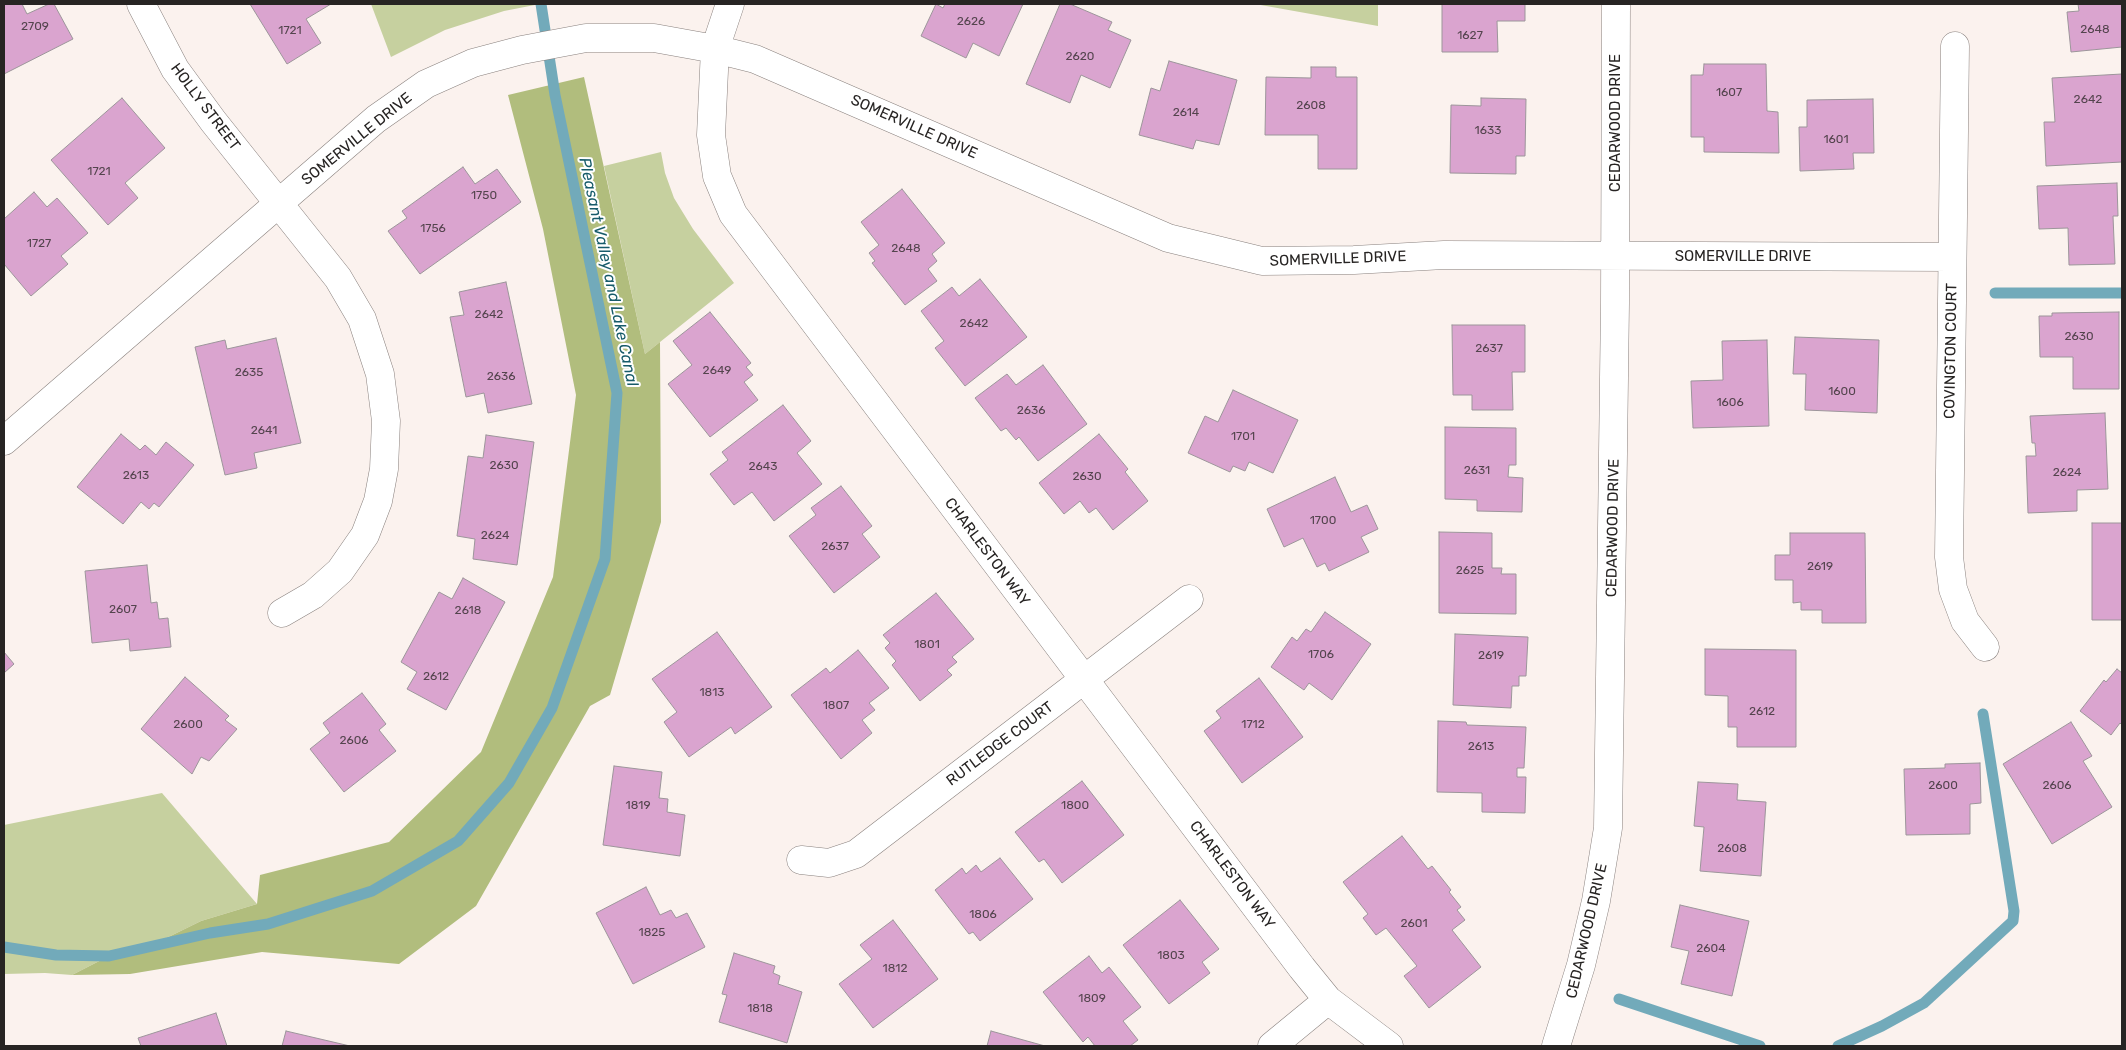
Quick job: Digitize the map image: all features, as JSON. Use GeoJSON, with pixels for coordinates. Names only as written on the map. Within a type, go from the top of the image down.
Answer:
{"type":"FeatureCollection","features":[{"type":"Feature","properties":{"kind":"street","name":"HOLLY STREET"},"geometry":{"type":"LineString","coordinates":[[141,4],[175,69],[213,121],[338,278],[362,319],[380,374],[386,422],[384,469],[378,501],[365,535],[340,571],[313,595],[282,614]]}},
{"type":"Feature","properties":{"kind":"street","name":"CHARLESTON WAY"},"geometry":{"type":"LineString","coordinates":[[730,4],[715,49],[711,135],[717,176],[733,214],[1084,681],[1328,1000],[1389,1046]]}},
{"type":"Feature","properties":{"kind":"street","name":"CEDARWOOD DRIVE"},"geometry":{"type":"LineString","coordinates":[[1556,1046],[1581,965],[1594,910],[1608,828],[1616,4]]}},
{"type":"Feature","properties":{"kind":"street","name":"SOMERVILLE DRIVE"},"geometry":{"type":"LineString","coordinates":[[4,441],[376,119],[426,84],[473,64],[522,50],[586,38],[654,38],[715,49],[755,59],[1168,238],[1262,261],[1354,260],[1444,255],[1952,257]]}},
{"type":"Feature","properties":{"kind":"street","name":"COVINGTON COURT"},"geometry":{"type":"LineString","coordinates":[[1955,46],[1950,556],[1953,589],[1965,621],[1985,647]]}},
{"type":"Feature","properties":{"kind":"street","name":"RUTLEDGE COURT"},"geometry":{"type":"LineString","coordinates":[[801,860],[829,863],[856,854],[1189,599]]}},
{"type":"Feature","properties":{"kind":"street"},"geometry":{"type":"LineString","coordinates":[[1272,1046],[1328,1000]]}},
{"type":"Feature","properties":{"kind":"green space"},"geometry":{"type":"Polygon","coordinates":[[[371,4],[540,4],[504,11],[445,30],[391,57],[371,4]]]}},
{"type":"Feature","properties":{"kind":"green space"},"geometry":{"type":"Polygon","coordinates":[[[1255,4],[1378,4],[1378,26],[1255,4]]]}},
{"type":"Feature","properties":{"kind":"green space"},"geometry":{"type":"Polygon","coordinates":[[[584,77],[645,354],[660,342],[661,522],[610,695],[590,706],[476,906],[399,964],[262,952],[130,974],[72,975],[109,956],[148,947],[201,921],[257,904],[260,875],[389,842],[481,752],[553,577],[576,395],[543,229],[508,95],[584,77]]]}},
{"type":"Feature","properties":{"kind":"green space"},"geometry":{"type":"Polygon","coordinates":[[[661,152],[665,173],[674,198],[693,229],[734,283],[645,354],[604,166],[661,152]]]}},
{"type":"Feature","properties":{"kind":"green space"},"geometry":{"type":"Polygon","coordinates":[[[162,793],[257,904],[201,921],[148,947],[109,956],[72,975],[45,973],[4,974],[4,825],[162,793]]]}},
{"type":"Feature","properties":{"kind":"building"},"geometry":{"type":"Polygon","coordinates":[[[4,4],[22,4],[27,14],[49,4],[54,4],[73,39],[4,74],[4,4]]]}},
{"type":"Feature","properties":{"kind":"building"},"geometry":{"type":"Polygon","coordinates":[[[250,4],[331,4],[306,19],[321,43],[287,64],[250,4]]]}},
{"type":"Feature","properties":{"kind":"building"},"geometry":{"type":"Polygon","coordinates":[[[936,4],[943,8],[945,4],[1023,4],[999,56],[973,43],[966,58],[921,36],[936,4]]]}},
{"type":"Feature","properties":{"kind":"building"},"geometry":{"type":"Polygon","coordinates":[[[1060,4],[1070,4],[1112,22],[1108,30],[1131,40],[1110,88],[1081,75],[1070,103],[1026,84],[1060,4]]]}},
{"type":"Feature","properties":{"kind":"building"},"geometry":{"type":"Polygon","coordinates":[[[1442,4],[1525,4],[1525,21],[1497,21],[1498,52],[1442,52],[1442,4]]]}},
{"type":"Feature","properties":{"kind":"building"},"geometry":{"type":"Polygon","coordinates":[[[2078,4],[2122,4],[2122,47],[2071,52],[2067,12],[2079,11],[2078,4]]]}},
{"type":"Feature","properties":{"kind":"building"},"geometry":{"type":"Polygon","coordinates":[[[1169,61],[1237,80],[1219,145],[1196,140],[1193,149],[1139,135],[1151,88],[1160,91],[1169,61]]]}},
{"type":"Feature","properties":{"kind":"building"},"geometry":{"type":"Polygon","coordinates":[[[1704,64],[1766,64],[1767,111],[1778,112],[1779,153],[1704,152],[1704,137],[1691,137],[1691,75],[1703,75],[1704,64]]]}},
{"type":"Feature","properties":{"kind":"building"},"geometry":{"type":"Polygon","coordinates":[[[1311,67],[1336,67],[1336,77],[1357,77],[1357,169],[1318,169],[1318,135],[1265,135],[1266,77],[1311,78],[1311,67]]]}},
{"type":"Feature","properties":{"kind":"building"},"geometry":{"type":"Polygon","coordinates":[[[2122,74],[2122,162],[2046,166],[2044,122],[2055,122],[2052,78],[2122,74]]]}},
{"type":"Feature","properties":{"kind":"building"},"geometry":{"type":"Polygon","coordinates":[[[122,98],[165,148],[125,183],[138,198],[108,225],[51,160],[122,98]]]}},
{"type":"Feature","properties":{"kind":"building"},"geometry":{"type":"Polygon","coordinates":[[[1481,98],[1526,99],[1525,156],[1516,156],[1516,174],[1450,173],[1451,105],[1481,106],[1481,98]]]}},
{"type":"Feature","properties":{"kind":"building"},"geometry":{"type":"Polygon","coordinates":[[[1873,99],[1874,153],[1853,153],[1854,169],[1800,171],[1799,127],[1807,127],[1807,100],[1873,99]]]}},
{"type":"Feature","properties":{"kind":"building"},"geometry":{"type":"Polygon","coordinates":[[[463,167],[475,184],[497,169],[521,202],[420,274],[388,231],[407,218],[402,211],[463,167]]]}},
{"type":"Feature","properties":{"kind":"building"},"geometry":{"type":"Polygon","coordinates":[[[2117,183],[2118,216],[2113,216],[2115,264],[2069,265],[2068,228],[2039,229],[2037,186],[2117,183]]]}},
{"type":"Feature","properties":{"kind":"building"},"geometry":{"type":"Polygon","coordinates":[[[902,189],[945,243],[932,254],[937,261],[928,269],[937,281],[905,305],[872,263],[875,261],[869,253],[879,245],[861,222],[902,189]]]}},
{"type":"Feature","properties":{"kind":"building"},"geometry":{"type":"Polygon","coordinates":[[[34,192],[47,207],[57,198],[88,233],[61,256],[68,264],[31,296],[4,264],[4,219],[34,192]]]}},
{"type":"Feature","properties":{"kind":"building"},"geometry":{"type":"Polygon","coordinates":[[[980,279],[1027,337],[965,386],[935,348],[944,341],[921,311],[952,287],[959,296],[980,279]]]}},
{"type":"Feature","properties":{"kind":"building"},"geometry":{"type":"Polygon","coordinates":[[[506,282],[532,404],[488,413],[484,393],[466,397],[450,317],[464,315],[459,292],[506,282]]]}},
{"type":"Feature","properties":{"kind":"building"},"geometry":{"type":"Polygon","coordinates":[[[710,312],[751,363],[746,367],[753,375],[744,382],[758,400],[710,437],[668,384],[692,365],[673,341],[710,312]]]}},
{"type":"Feature","properties":{"kind":"building"},"geometry":{"type":"Polygon","coordinates":[[[2119,312],[2119,389],[2073,389],[2073,357],[2040,357],[2039,316],[2052,316],[2052,313],[2119,312]]]}},
{"type":"Feature","properties":{"kind":"building"},"geometry":{"type":"Polygon","coordinates":[[[1452,325],[1525,325],[1525,372],[1512,372],[1513,410],[1472,410],[1472,395],[1453,395],[1452,325]]]}},
{"type":"Feature","properties":{"kind":"building"},"geometry":{"type":"Polygon","coordinates":[[[1795,337],[1879,340],[1877,413],[1805,410],[1806,374],[1793,374],[1795,337]]]}},
{"type":"Feature","properties":{"kind":"building"},"geometry":{"type":"Polygon","coordinates":[[[276,338],[301,443],[254,453],[257,468],[225,475],[195,347],[225,340],[227,349],[276,338]]]}},
{"type":"Feature","properties":{"kind":"building"},"geometry":{"type":"Polygon","coordinates":[[[1767,340],[1769,426],[1693,428],[1691,381],[1723,380],[1722,341],[1767,340]]]}},
{"type":"Feature","properties":{"kind":"building"},"geometry":{"type":"Polygon","coordinates":[[[1043,365],[1087,424],[1038,461],[1019,437],[1016,440],[1006,428],[1001,431],[975,398],[1007,374],[1016,385],[1043,365]]]}},
{"type":"Feature","properties":{"kind":"building"},"geometry":{"type":"Polygon","coordinates":[[[1233,390],[1298,420],[1273,473],[1249,462],[1245,471],[1233,466],[1230,472],[1188,453],[1205,416],[1218,422],[1233,390]]]}},
{"type":"Feature","properties":{"kind":"building"},"geometry":{"type":"Polygon","coordinates":[[[783,405],[811,441],[797,453],[822,484],[774,521],[752,492],[734,505],[710,474],[728,460],[722,452],[783,405]]]}},
{"type":"Feature","properties":{"kind":"building"},"geometry":{"type":"Polygon","coordinates":[[[2105,413],[2108,489],[2077,490],[2077,511],[2028,513],[2026,456],[2036,456],[2035,443],[2032,443],[2030,416],[2105,413]]]}},
{"type":"Feature","properties":{"kind":"building"},"geometry":{"type":"Polygon","coordinates":[[[1445,427],[1516,428],[1516,465],[1509,465],[1508,477],[1523,478],[1522,512],[1477,511],[1477,500],[1445,499],[1445,427]]]}},
{"type":"Feature","properties":{"kind":"building"},"geometry":{"type":"Polygon","coordinates":[[[121,434],[140,450],[145,445],[156,455],[166,442],[194,465],[159,507],[154,503],[149,509],[141,502],[123,524],[77,487],[121,434]]]}},
{"type":"Feature","properties":{"kind":"building"},"geometry":{"type":"Polygon","coordinates":[[[1099,434],[1128,469],[1125,472],[1148,501],[1113,530],[1096,508],[1089,513],[1080,501],[1064,514],[1039,483],[1099,434]]]}},
{"type":"Feature","properties":{"kind":"building"},"geometry":{"type":"Polygon","coordinates":[[[486,435],[534,442],[517,565],[473,559],[475,539],[457,536],[468,456],[483,458],[486,435]]]}},
{"type":"Feature","properties":{"kind":"building"},"geometry":{"type":"Polygon","coordinates":[[[1335,477],[1351,512],[1367,505],[1378,529],[1361,537],[1369,552],[1329,571],[1325,563],[1317,567],[1303,538],[1284,547],[1267,509],[1335,477]]]}},
{"type":"Feature","properties":{"kind":"building"},"geometry":{"type":"Polygon","coordinates":[[[841,486],[872,526],[862,534],[880,557],[834,593],[789,536],[816,515],[811,508],[841,486]]]}},
{"type":"Feature","properties":{"kind":"building"},"geometry":{"type":"Polygon","coordinates":[[[2092,523],[2122,523],[2122,620],[2092,620],[2092,523]]]}},
{"type":"Feature","properties":{"kind":"building"},"geometry":{"type":"Polygon","coordinates":[[[1439,532],[1492,533],[1492,568],[1502,568],[1501,574],[1516,574],[1516,614],[1439,613],[1439,532]]]}},
{"type":"Feature","properties":{"kind":"building"},"geometry":{"type":"Polygon","coordinates":[[[1790,533],[1865,533],[1866,623],[1822,623],[1822,610],[1801,610],[1801,602],[1793,603],[1793,580],[1775,580],[1775,555],[1790,555],[1790,533]]]}},
{"type":"Feature","properties":{"kind":"building"},"geometry":{"type":"Polygon","coordinates":[[[147,565],[151,603],[157,602],[159,619],[168,618],[171,647],[130,651],[129,639],[92,643],[85,571],[147,565]]]}},
{"type":"Feature","properties":{"kind":"building"},"geometry":{"type":"Polygon","coordinates":[[[463,578],[505,602],[446,710],[407,689],[417,672],[401,662],[439,592],[452,599],[463,578]]]}},
{"type":"Feature","properties":{"kind":"building"},"geometry":{"type":"Polygon","coordinates":[[[936,593],[974,639],[952,657],[957,662],[947,670],[952,675],[920,701],[892,665],[896,661],[885,648],[890,643],[883,635],[936,593]]]}},
{"type":"Feature","properties":{"kind":"building"},"geometry":{"type":"Polygon","coordinates":[[[1325,612],[1371,644],[1332,700],[1309,683],[1304,690],[1271,667],[1292,637],[1297,641],[1306,629],[1311,632],[1325,612]]]}},
{"type":"Feature","properties":{"kind":"building"},"geometry":{"type":"Polygon","coordinates":[[[717,632],[772,707],[735,734],[731,727],[689,757],[664,722],[677,712],[652,679],[717,632]]]}},
{"type":"Feature","properties":{"kind":"building"},"geometry":{"type":"Polygon","coordinates":[[[1455,634],[1528,637],[1526,676],[1519,676],[1519,686],[1512,686],[1511,708],[1453,705],[1455,634]]]}},
{"type":"Feature","properties":{"kind":"building"},"geometry":{"type":"Polygon","coordinates":[[[1705,649],[1796,650],[1796,747],[1737,747],[1737,727],[1728,727],[1728,696],[1705,695],[1705,649]]]}},
{"type":"Feature","properties":{"kind":"building"},"geometry":{"type":"Polygon","coordinates":[[[858,650],[889,688],[869,703],[875,710],[862,720],[872,733],[841,759],[791,695],[826,668],[830,673],[858,650]]]}},
{"type":"Feature","properties":{"kind":"building"},"geometry":{"type":"Polygon","coordinates":[[[4,652],[14,664],[4,673],[4,652]]]}},
{"type":"Feature","properties":{"kind":"building"},"geometry":{"type":"Polygon","coordinates":[[[2117,669],[2122,673],[2122,725],[2120,723],[2111,735],[2080,711],[2104,680],[2106,682],[2117,669]]]}},
{"type":"Feature","properties":{"kind":"building"},"geometry":{"type":"Polygon","coordinates":[[[185,677],[229,716],[225,720],[237,729],[209,761],[201,757],[192,774],[141,729],[185,677]]]}},
{"type":"Feature","properties":{"kind":"building"},"geometry":{"type":"Polygon","coordinates":[[[1259,678],[1303,737],[1242,783],[1204,731],[1221,718],[1216,711],[1259,678]]]}},
{"type":"Feature","properties":{"kind":"building"},"geometry":{"type":"Polygon","coordinates":[[[362,693],[386,724],[379,730],[396,751],[344,792],[310,749],[330,733],[323,723],[362,693]]]}},
{"type":"Feature","properties":{"kind":"building"},"geometry":{"type":"Polygon","coordinates":[[[1438,721],[1466,722],[1467,725],[1526,727],[1524,768],[1517,768],[1517,777],[1526,777],[1525,813],[1482,812],[1482,793],[1437,792],[1438,721]]]}},
{"type":"Feature","properties":{"kind":"building"},"geometry":{"type":"Polygon","coordinates":[[[2071,722],[2092,756],[2083,761],[2112,807],[2052,844],[2003,764],[2071,722]]]}},
{"type":"Feature","properties":{"kind":"building"},"geometry":{"type":"Polygon","coordinates":[[[1980,763],[1981,803],[1970,804],[1970,834],[1906,835],[1904,769],[1945,768],[1945,764],[1980,763]]]}},
{"type":"Feature","properties":{"kind":"building"},"geometry":{"type":"Polygon","coordinates":[[[614,766],[662,772],[659,798],[668,799],[667,812],[685,815],[680,856],[603,845],[614,766]]]}},
{"type":"Feature","properties":{"kind":"building"},"geometry":{"type":"Polygon","coordinates":[[[1082,781],[1124,835],[1062,883],[1044,859],[1039,862],[1015,832],[1082,781]]]}},
{"type":"Feature","properties":{"kind":"building"},"geometry":{"type":"Polygon","coordinates":[[[1698,782],[1738,784],[1737,800],[1766,802],[1761,876],[1700,871],[1704,827],[1694,826],[1698,782]]]}},
{"type":"Feature","properties":{"kind":"building"},"geometry":{"type":"Polygon","coordinates":[[[1402,836],[1428,869],[1432,866],[1451,890],[1449,892],[1461,907],[1457,910],[1465,920],[1452,930],[1481,967],[1429,1008],[1404,976],[1417,966],[1386,928],[1376,935],[1363,918],[1368,914],[1343,882],[1402,836]]]}},
{"type":"Feature","properties":{"kind":"building"},"geometry":{"type":"Polygon","coordinates":[[[1000,858],[1033,899],[980,941],[973,932],[969,934],[935,890],[962,868],[966,874],[976,865],[981,872],[1000,858]]]}},
{"type":"Feature","properties":{"kind":"building"},"geometry":{"type":"Polygon","coordinates":[[[646,887],[660,915],[671,910],[676,918],[687,913],[705,947],[633,984],[596,913],[646,887]]]}},
{"type":"Feature","properties":{"kind":"building"},"geometry":{"type":"Polygon","coordinates":[[[1180,900],[1219,949],[1202,962],[1210,973],[1169,1004],[1123,945],[1180,900]]]}},
{"type":"Feature","properties":{"kind":"building"},"geometry":{"type":"Polygon","coordinates":[[[1680,905],[1749,921],[1732,996],[1681,984],[1689,951],[1671,947],[1680,905]]]}},
{"type":"Feature","properties":{"kind":"building"},"geometry":{"type":"Polygon","coordinates":[[[893,920],[938,979],[873,1028],[839,984],[872,959],[860,945],[893,920]]]}},
{"type":"Feature","properties":{"kind":"building"},"geometry":{"type":"Polygon","coordinates":[[[734,953],[775,966],[773,973],[780,976],[778,984],[802,992],[787,1043],[719,1022],[727,995],[722,994],[734,953]]]}},
{"type":"Feature","properties":{"kind":"building"},"geometry":{"type":"Polygon","coordinates":[[[1089,956],[1102,973],[1109,967],[1141,1007],[1123,1021],[1138,1040],[1130,1046],[1095,1046],[1088,1037],[1083,1042],[1043,992],[1089,956]]]}},
{"type":"Feature","properties":{"kind":"building"},"geometry":{"type":"Polygon","coordinates":[[[216,1013],[227,1046],[141,1046],[138,1038],[216,1013]]]}},
{"type":"Feature","properties":{"kind":"building"},"geometry":{"type":"Polygon","coordinates":[[[286,1031],[350,1046],[282,1046],[286,1031]]]}},
{"type":"Feature","properties":{"kind":"building"},"geometry":{"type":"Polygon","coordinates":[[[991,1031],[1045,1046],[987,1046],[991,1031]]]}},
{"type":"Feature","properties":{"kind":"waterway","name":"Pleasant Valley and Lake Canal"},"geometry":{"type":"LineString","coordinates":[[4,947],[56,955],[109,956],[210,933],[268,924],[372,891],[458,841],[509,783],[552,708],[605,559],[617,393],[555,95],[541,4]]}},
{"type":"Feature","properties":{"kind":"waterway"},"geometry":{"type":"LineString","coordinates":[[1995,293],[2122,293]]}},
{"type":"Feature","properties":{"kind":"waterway"},"geometry":{"type":"LineString","coordinates":[[1838,1046],[1882,1026],[1924,1003],[2013,921],[2014,911],[1983,714]]}},
{"type":"Feature","properties":{"kind":"waterway"},"geometry":{"type":"LineString","coordinates":[[1619,999],[1760,1046]]}}]}
